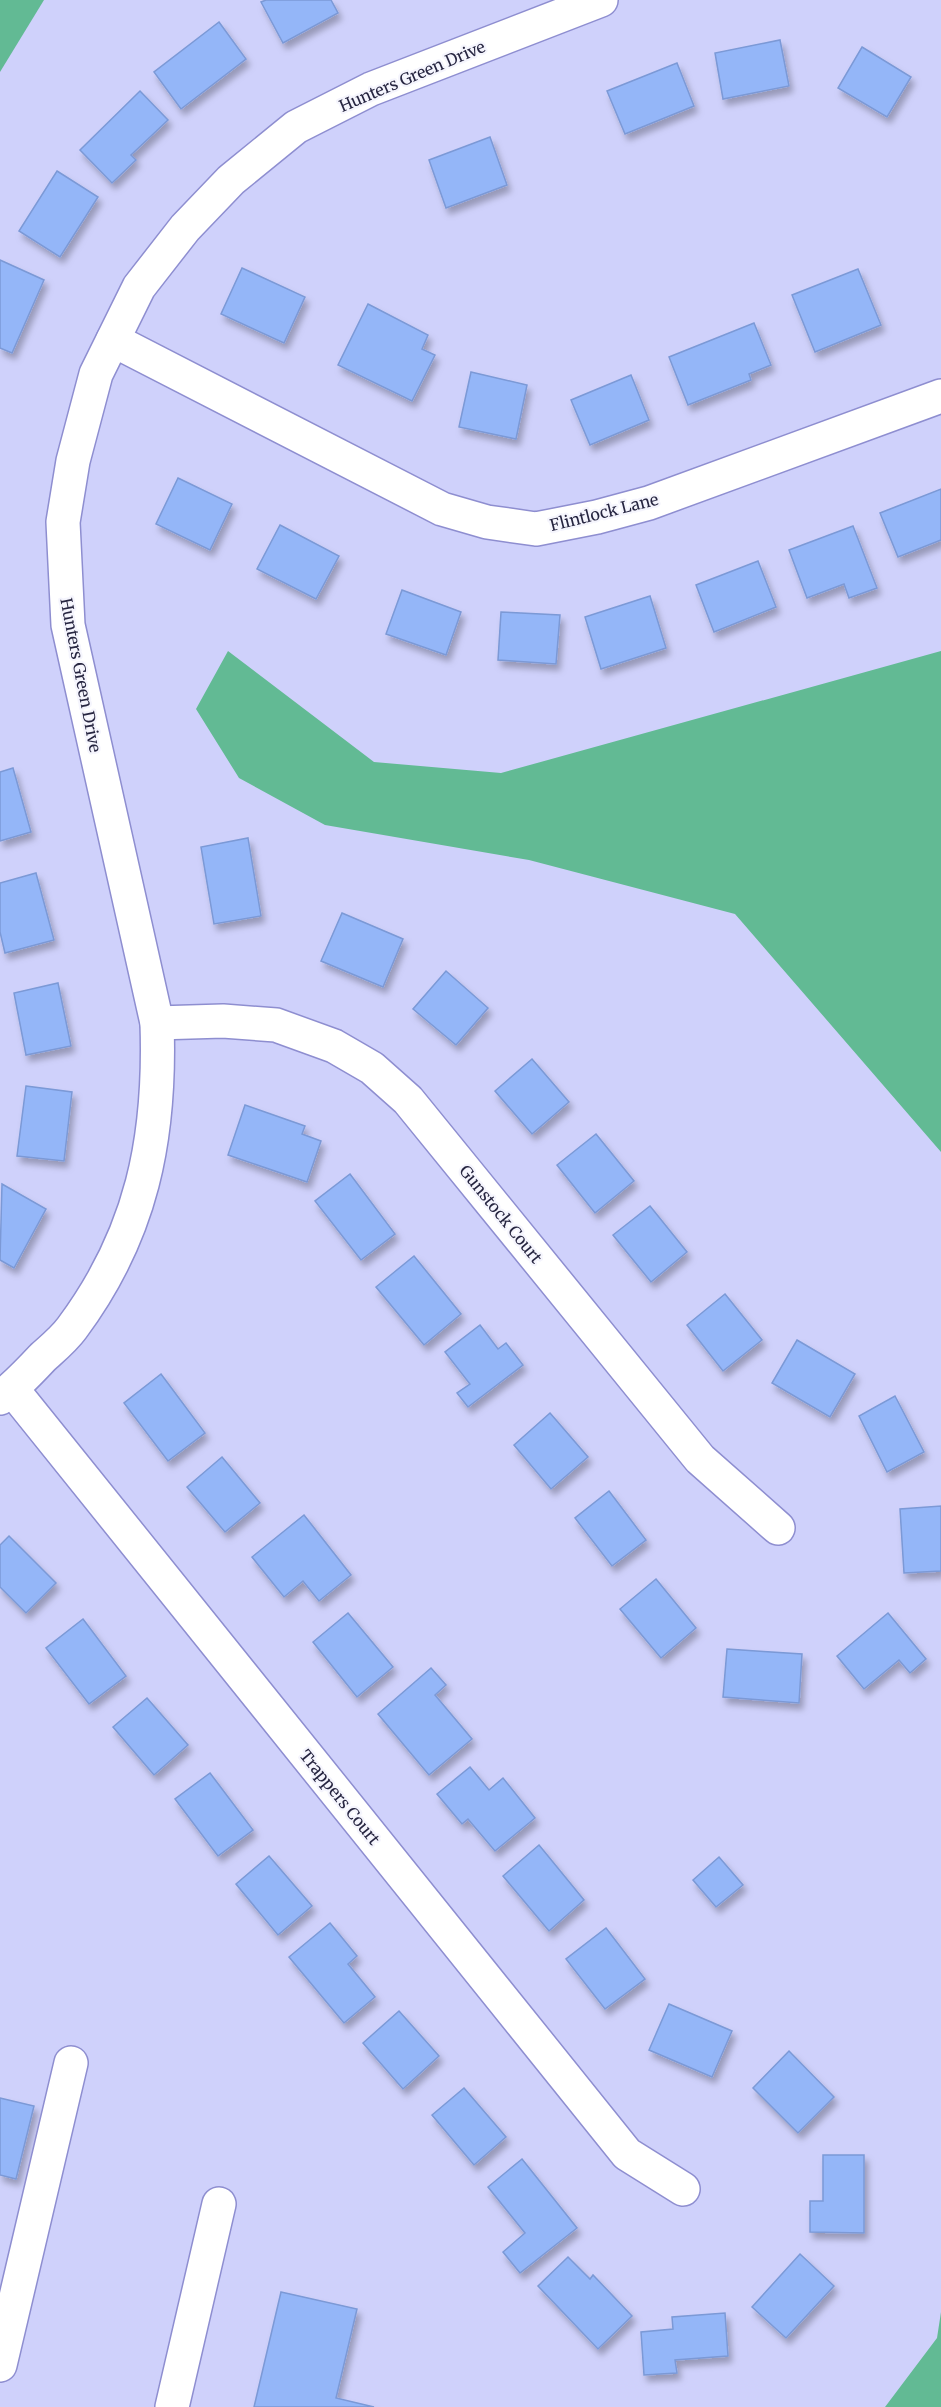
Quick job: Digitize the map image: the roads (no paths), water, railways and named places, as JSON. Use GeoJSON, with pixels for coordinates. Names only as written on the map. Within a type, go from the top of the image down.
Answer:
{"type":"FeatureCollection","features":[{"type":"Feature","properties":{"kind":"street","name":"Hunters Green Drive"},"geometry":{"type":"LineString","coordinates":[[6,1393],[71,1329],[108,1271],[131,1223],[149,1159],[158,1072],[157,1023],[68,625],[63,522],[73,460],[96,374],[139,287],[185,228],[231,180],[296,127],[371,89],[601,0]]}},
{"type":"Feature","properties":{"kind":"street","name":"Flintlock Lane"},"geometry":{"type":"LineString","coordinates":[[113,339],[442,509],[488,522],[536,529],[597,517],[649,503],[941,396]]}},
{"type":"Feature","properties":{"kind":"street","name":"Gunstock Court"},"geometry":{"type":"LineString","coordinates":[[157,1023],[223,1021],[276,1025],[334,1046],[372,1068],[408,1100],[700,1459],[778,1528]]}},
{"type":"Feature","properties":{"kind":"street","name":"Trappers Court"},"geometry":{"type":"LineString","coordinates":[[6,1393],[627,2154],[683,2189]]}},
{"type":"Feature","properties":{"kind":"street"},"geometry":{"type":"LineString","coordinates":[[0,2365],[71,2064]]}},
{"type":"Feature","properties":{"kind":"street"},"geometry":{"type":"LineString","coordinates":[[172,2407],[219,2204]]}}]}
